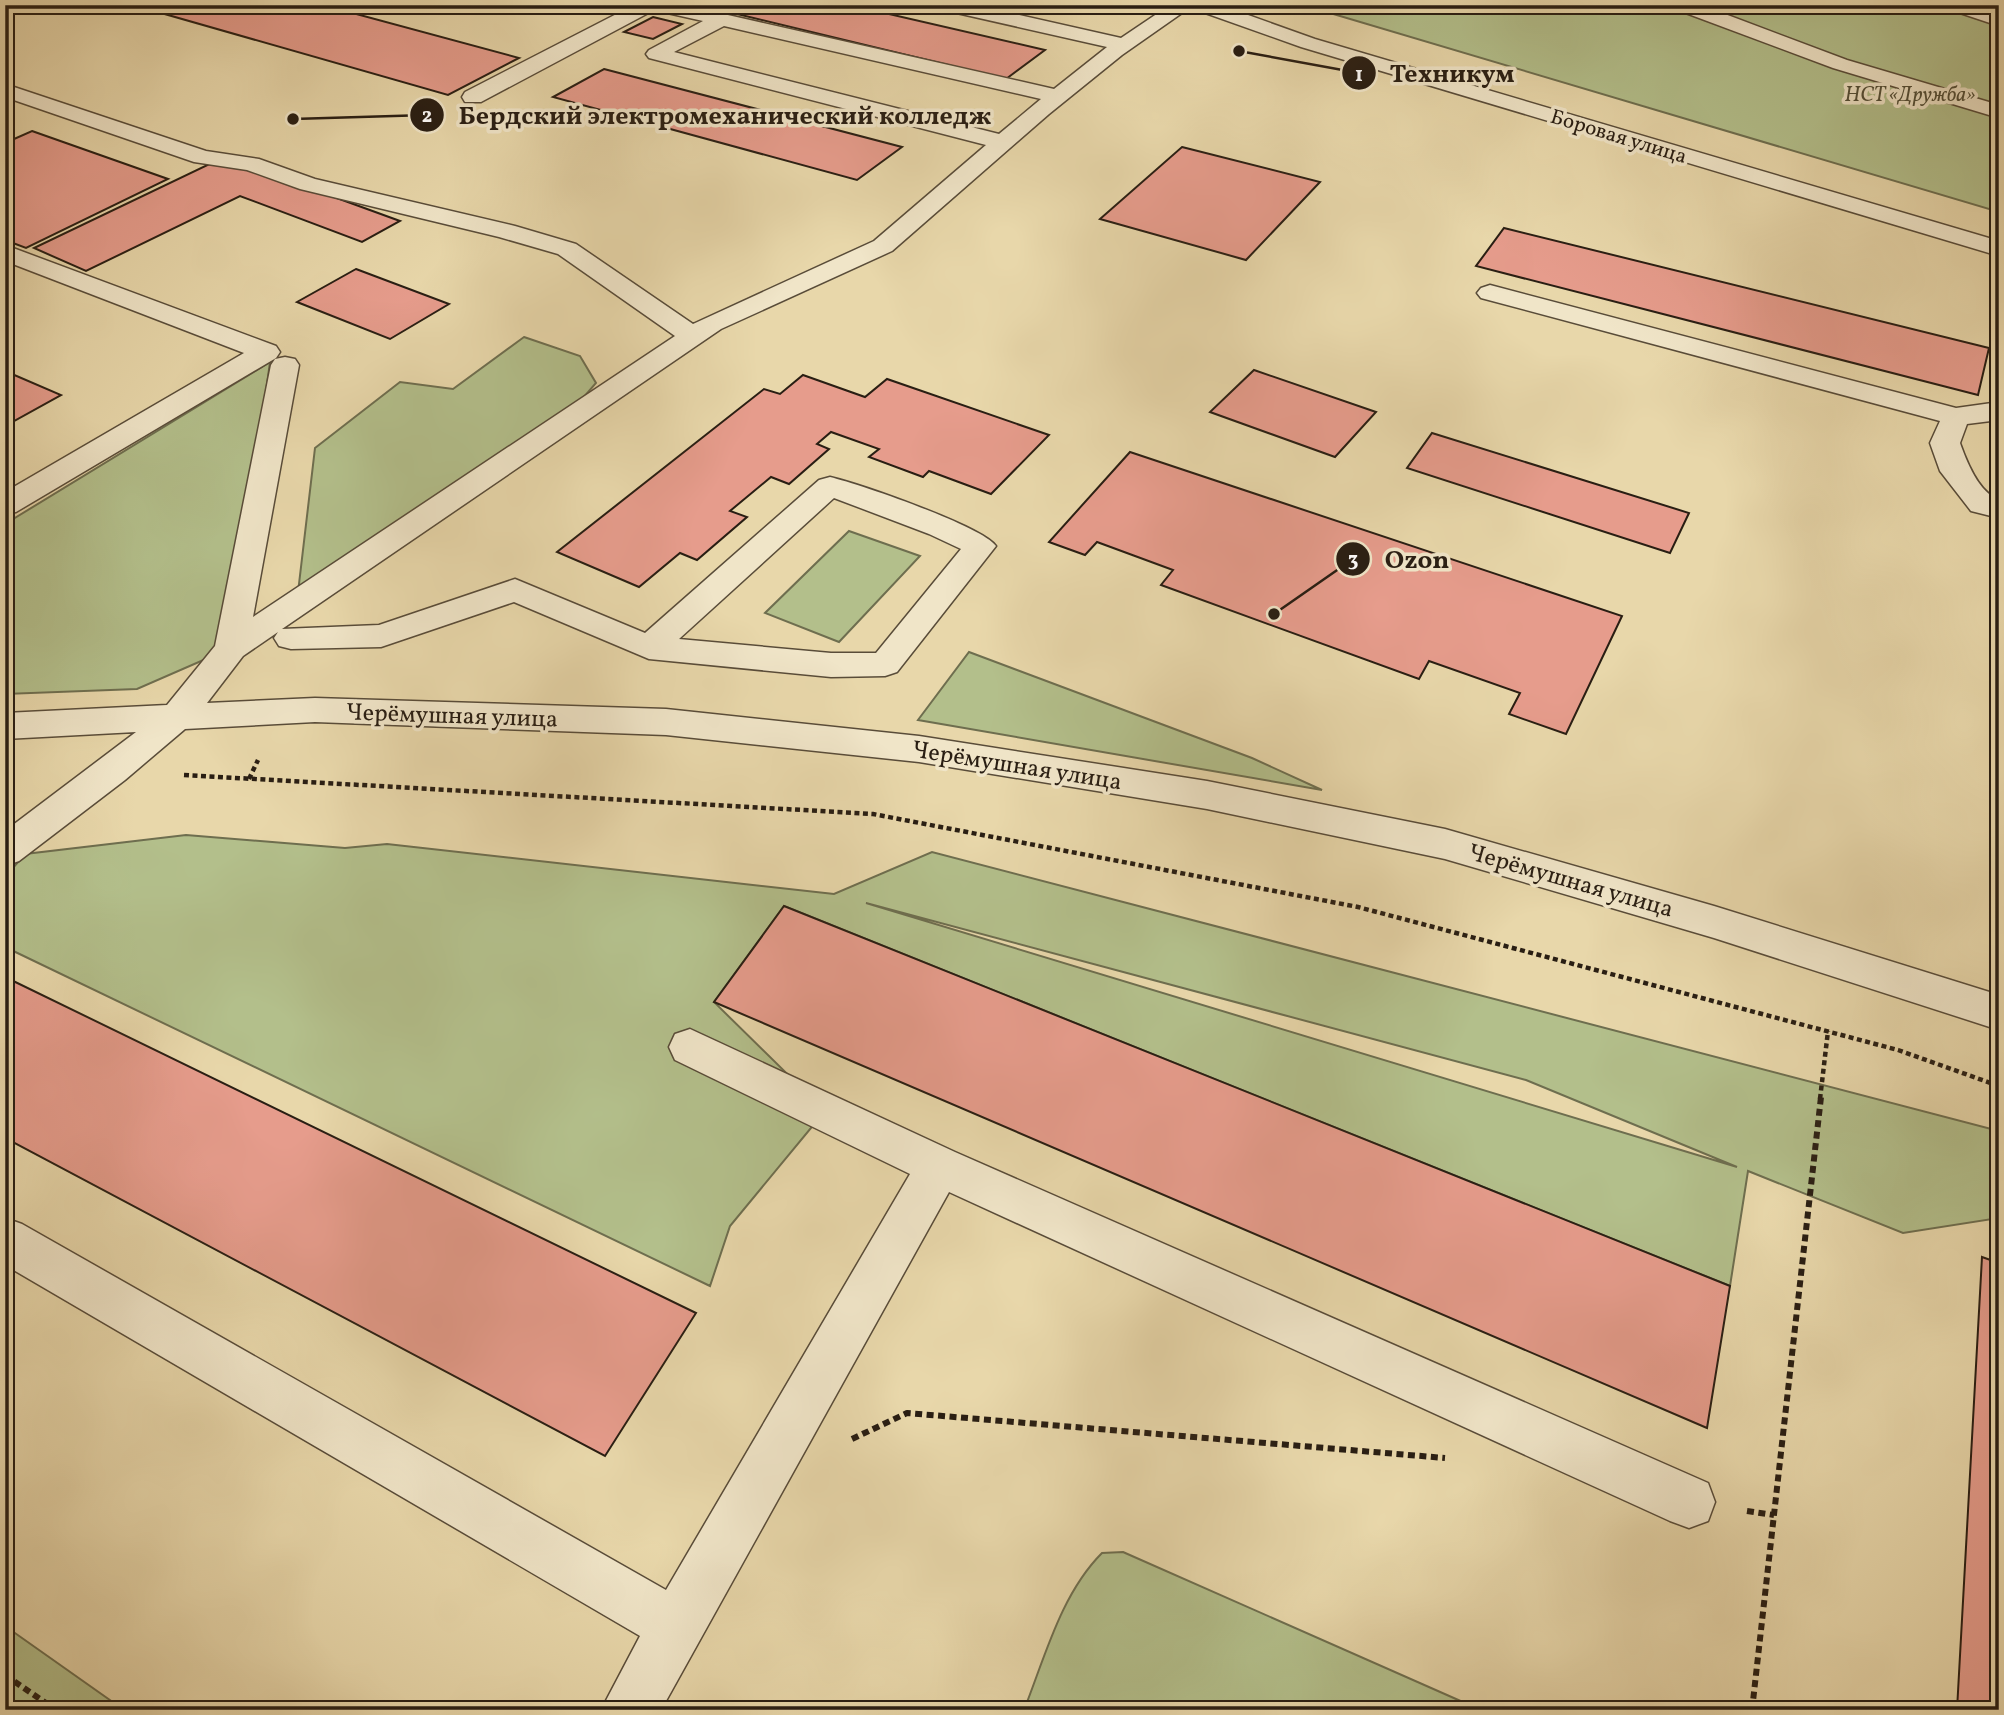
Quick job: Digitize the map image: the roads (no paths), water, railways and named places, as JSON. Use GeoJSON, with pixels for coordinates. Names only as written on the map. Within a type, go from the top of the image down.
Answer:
{"type":"FeatureCollection","features":[{"type":"Feature","properties":{"kind":"street"},"geometry":{"type":"LineString","coordinates":[[473,97],[649,5]]}},
{"type":"Feature","properties":{"kind":"street"},"geometry":{"type":"LineString","coordinates":[[657,5],[1058,96]]}},
{"type":"Feature","properties":{"kind":"street"},"geometry":{"type":"LineString","coordinates":[[948,5],[1126,45]]}},
{"type":"Feature","properties":{"kind":"street"},"geometry":{"type":"LineString","coordinates":[[5,851],[112,771],[178,716],[232,648],[712,323],[883,246],[1058,96],[1183,5]]}},
{"type":"Feature","properties":{"kind":"street","name":"Боровая улица"},"geometry":{"type":"LineString","coordinates":[[1201,5],[1308,43],[1999,249]]}},
{"type":"Feature","properties":{"kind":"street"},"geometry":{"type":"LineString","coordinates":[[1682,5],[1840,64],[1999,112]]}},
{"type":"Feature","properties":{"kind":"street"},"geometry":{"type":"LineString","coordinates":[[1955,5],[1999,20]]}},
{"type":"Feature","properties":{"kind":"street"},"geometry":{"type":"LineString","coordinates":[[719,21],[656,54],[1003,142]]}},
{"type":"Feature","properties":{"kind":"street"},"geometry":{"type":"LineString","coordinates":[[5,90],[202,157],[251,164],[308,184],[506,231],[567,249],[693,335]]}},
{"type":"Feature","properties":{"kind":"street"},"geometry":{"type":"LineString","coordinates":[[5,252],[30,272],[266,352],[5,505]]}},
{"type":"Feature","properties":{"kind":"street"},"geometry":{"type":"LineString","coordinates":[[1490,293],[1956,417],[1999,411]]}},
{"type":"Feature","properties":{"kind":"street"},"geometry":{"type":"LineString","coordinates":[[232,648],[285,365]]}},
{"type":"Feature","properties":{"kind":"street"},"geometry":{"type":"LineString","coordinates":[[1956,417],[1945,443],[1955,471],[1982,504],[1999,509]]}},
{"type":"Feature","properties":{"kind":"street"},"geometry":{"type":"LineString","coordinates":[[292,638],[381,636],[515,590],[649,648],[831,666],[885,664],[980,546],[940,527],[830,485],[649,648]]}},
{"type":"Feature","properties":{"kind":"street","name":"Черёмушная улица"},"geometry":{"type":"LineString","coordinates":[[5,726],[315,710],[666,722],[919,749],[1207,795],[1445,844],[1714,922],[1999,1013]]}},
{"type":"Feature","properties":{"kind":"street"},"geometry":{"type":"LineString","coordinates":[[690,1047],[939,1166],[1689,1502]]}},
{"type":"Feature","properties":{"kind":"street"},"geometry":{"type":"LineString","coordinates":[[630,1710],[939,1166]]}},
{"type":"Feature","properties":{"kind":"street"},"geometry":{"type":"LineString","coordinates":[[5,1240],[676,1626]]}},
{"type":"Feature","properties":{"kind":"place","name":"Техникум"},"geometry":{"type":"Point","coordinates":[1239,51]}},
{"type":"Feature","properties":{"kind":"place","name":"Бердский электромеханический колледж"},"geometry":{"type":"Point","coordinates":[293,119]}},
{"type":"Feature","properties":{"kind":"place","name":"Ozon"},"geometry":{"type":"Point","coordinates":[1274,614]}},
{"type":"Feature","properties":{"kind":"park label","name":"НСТ «Дружба»"},"geometry":{"type":"Point","coordinates":[1910,94]}}]}
